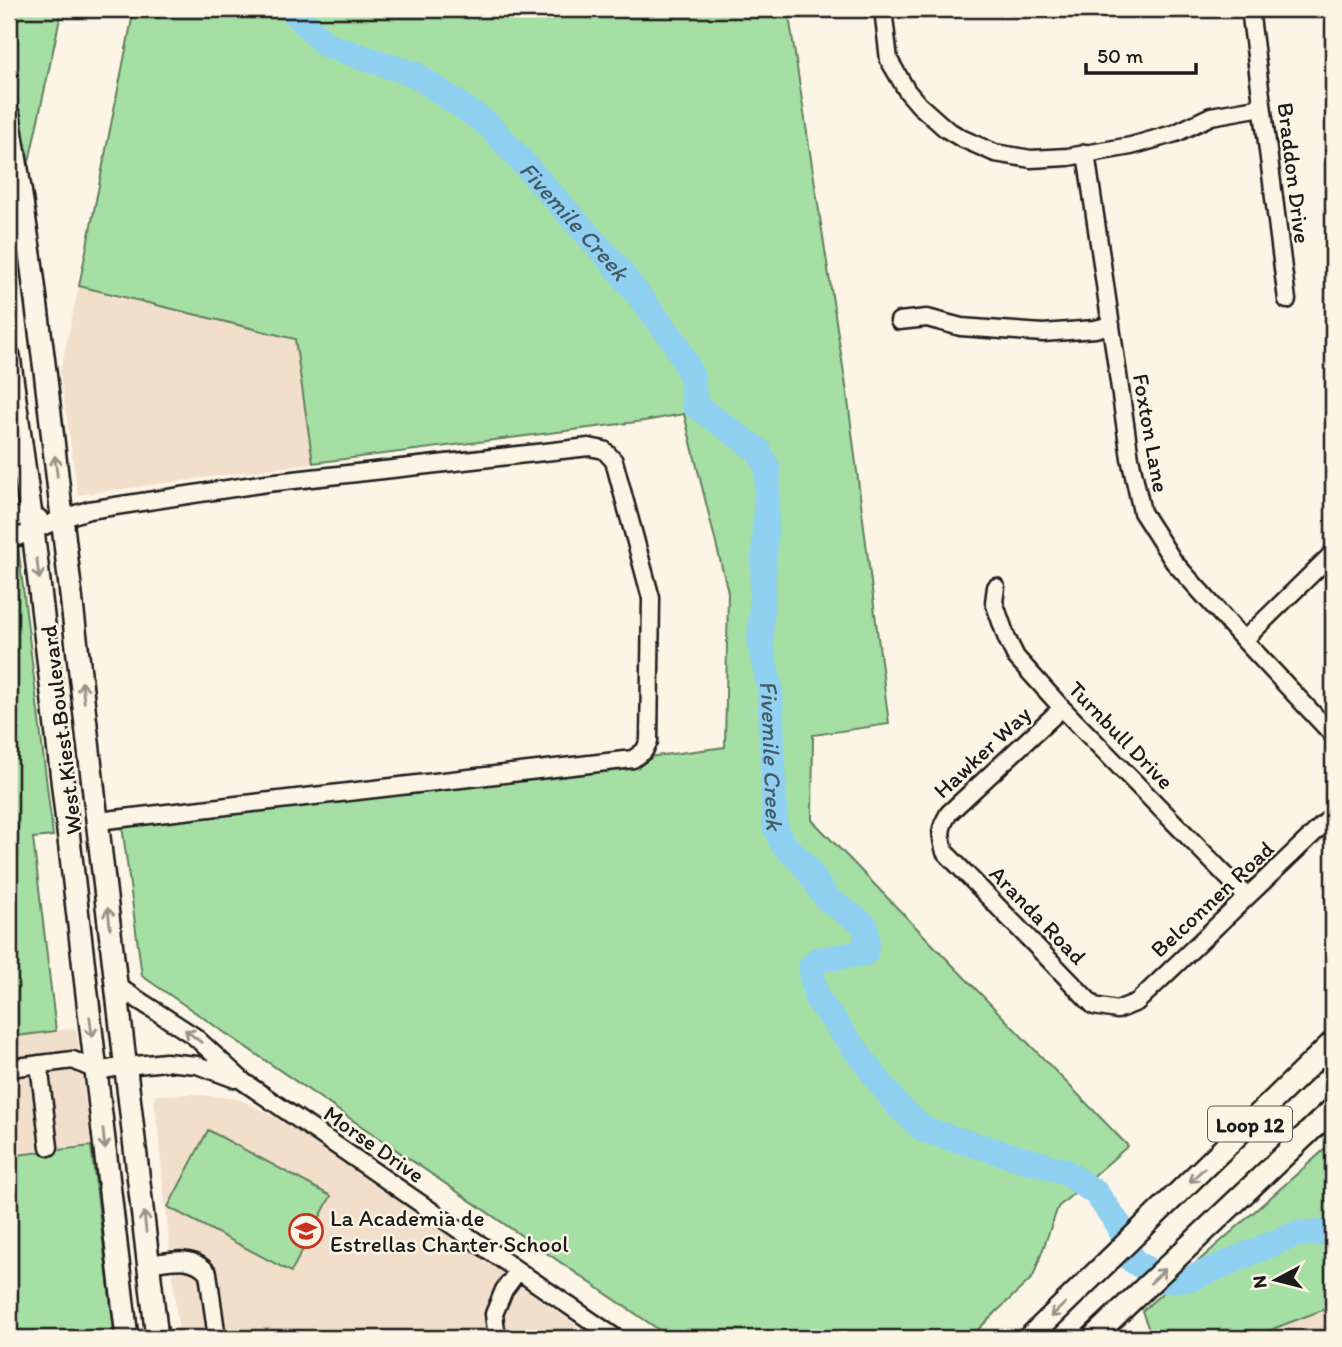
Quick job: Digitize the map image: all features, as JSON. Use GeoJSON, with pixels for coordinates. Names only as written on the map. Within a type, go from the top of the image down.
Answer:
{"type":"FeatureCollection","features":[{"type":"Feature","properties":{"kind":"main road","name":"West Kiest Boulevard"},"geometry":{"type":"LineString","coordinates":[[9,116],[18,232],[62,518],[157,1338]]}},
{"type":"Feature","properties":{"kind":"main road","name":"West Kiest Boulevard"},"geometry":{"type":"LineString","coordinates":[[9,356],[33,524],[127,1338]]}},
{"type":"Feature","properties":{"kind":"main road","name":"Loop 12"},"geometry":{"type":"LineString","coordinates":[[1029,1338],[1333,1042]]}},
{"type":"Feature","properties":{"kind":"main road","name":"Loop 12"},"geometry":{"type":"LineString","coordinates":[[1092,1338],[1333,1109]]}},
{"type":"Feature","properties":{"kind":"street"},"geometry":{"type":"LineString","coordinates":[[883,9],[889,60],[919,105],[946,129],[978,146],[1013,157],[1049,159],[1131,146],[1176,133],[1211,116],[1262,107]]}},
{"type":"Feature","properties":{"kind":"street","name":"Braddon Drive"},"geometry":{"type":"LineString","coordinates":[[1250,9],[1287,300]]}},
{"type":"Feature","properties":{"kind":"street","name":"Foxton Lane"},"geometry":{"type":"LineString","coordinates":[[1086,153],[1130,458],[1142,512],[1174,562],[1333,734]]}},
{"type":"Feature","properties":{"kind":"street"},"geometry":{"type":"LineString","coordinates":[[899,321],[927,318],[961,327],[1043,333],[1111,326]]}},
{"type":"Feature","properties":{"kind":"street"},"geometry":{"type":"LineString","coordinates":[[9,538],[18,537],[33,524],[89,510],[267,483],[589,447],[604,450],[614,461],[651,598],[649,741],[644,751],[633,759],[98,821]]}},
{"type":"Feature","properties":{"kind":"street"},"geometry":{"type":"LineString","coordinates":[[9,516],[33,524]]}},
{"type":"Feature","properties":{"kind":"street"},"geometry":{"type":"LineString","coordinates":[[1244,640],[1333,553]]}},
{"type":"Feature","properties":{"kind":"street","name":"Turnbull Drive"},"geometry":{"type":"LineString","coordinates":[[996,587],[994,602],[1016,657],[1062,708],[1247,897]]}},
{"type":"Feature","properties":{"kind":"street","name":"Hawker Way"},"geometry":{"type":"LineString","coordinates":[[940,834],[948,813],[1062,708]]}},
{"type":"Feature","properties":{"kind":"street","name":"Belconnen Road"},"geometry":{"type":"LineString","coordinates":[[1117,1010],[1137,1002],[1333,816]]}},
{"type":"Feature","properties":{"kind":"street","name":"Aranda Road"},"geometry":{"type":"LineString","coordinates":[[940,834],[945,852],[1094,1006],[1117,1010]]}},
{"type":"Feature","properties":{"kind":"street","name":"Morse Drive"},"geometry":{"type":"LineString","coordinates":[[117,986],[194,1036],[244,1082],[617,1338]]}},
{"type":"Feature","properties":{"kind":"street"},"geometry":{"type":"LineString","coordinates":[[9,1068],[73,1060],[97,1071]]}},
{"type":"Feature","properties":{"kind":"street","name":"Morse Drive"},"geometry":{"type":"LineString","coordinates":[[97,1071],[166,1062],[197,1065],[244,1082]]}},
{"type":"Feature","properties":{"kind":"street"},"geometry":{"type":"LineString","coordinates":[[39,1064],[49,1147]]}},
{"type":"Feature","properties":{"kind":"street"},"geometry":{"type":"LineString","coordinates":[[149,1264],[193,1261],[202,1266],[208,1273],[217,1338]]}},
{"type":"Feature","properties":{"kind":"street"},"geometry":{"type":"LineString","coordinates":[[497,1338],[494,1314],[503,1290],[518,1271]]}},
{"type":"Feature","properties":{"kind":"shaded area"},"geometry":{"type":"Polygon","coordinates":[[[79,286],[295,339],[313,463],[78,495],[60,372],[79,286]]]}},
{"type":"Feature","properties":{"kind":"shaded area"},"geometry":{"type":"Polygon","coordinates":[[[76,1028],[91,1146],[9,1156],[9,1037],[76,1028]]]}},
{"type":"Feature","properties":{"kind":"shaded area","name":"La Academia de Estrellas Charter School"},"geometry":{"type":"Polygon","coordinates":[[[193,1094],[238,1099],[293,1124],[594,1338],[179,1338],[154,1095],[193,1094]]]}},
{"type":"Feature","properties":{"kind":"shaded area"},"geometry":{"type":"Polygon","coordinates":[[[1333,1224],[1333,1338],[1205,1338],[1333,1224]]]}},
{"type":"Feature","properties":{"kind":"green space"},"geometry":{"type":"Polygon","coordinates":[[[9,9],[62,9],[27,171],[9,39],[9,9]]]}},
{"type":"Feature","properties":{"kind":"green space"},"geometry":{"type":"Polygon","coordinates":[[[134,9],[788,9],[847,393],[889,724],[813,735],[812,820],[1128,1146],[1058,1207],[1033,1277],[969,1338],[671,1338],[142,976],[122,825],[725,747],[728,592],[684,414],[313,463],[295,339],[79,286],[134,9]]]}},
{"type":"Feature","properties":{"kind":"green space"},"geometry":{"type":"Polygon","coordinates":[[[18,546],[53,836],[33,838],[56,1031],[9,1037],[9,547],[18,546]]]}},
{"type":"Feature","properties":{"kind":"green space"},"geometry":{"type":"Polygon","coordinates":[[[208,1130],[331,1196],[291,1272],[168,1207],[208,1130]]]}},
{"type":"Feature","properties":{"kind":"green space"},"geometry":{"type":"Polygon","coordinates":[[[1333,1142],[1333,1306],[1275,1328],[1259,1338],[1152,1338],[1142,1311],[1333,1142]]]}},
{"type":"Feature","properties":{"kind":"green space"},"geometry":{"type":"Polygon","coordinates":[[[91,1146],[115,1338],[9,1338],[9,1156],[91,1146]]]}},
{"type":"Feature","properties":{"kind":"waterway","name":"Fivemile Creek"},"geometry":{"type":"LineString","coordinates":[[291,9],[326,45],[416,75],[489,125],[615,265],[675,342],[692,377],[695,405],[759,451],[768,470],[760,643],[770,689],[775,826],[783,844],[804,864],[827,899],[865,925],[865,953],[817,960],[811,967],[816,997],[897,1105],[924,1130],[1064,1171],[1096,1193],[1119,1225],[1132,1260],[1163,1280],[1192,1278],[1295,1234],[1333,1232]]}},
{"type":"Feature","properties":{"kind":"place","name":"La Academia de Estrellas Charter School"},"geometry":{"type":"Point","coordinates":[306,1231]}}]}
